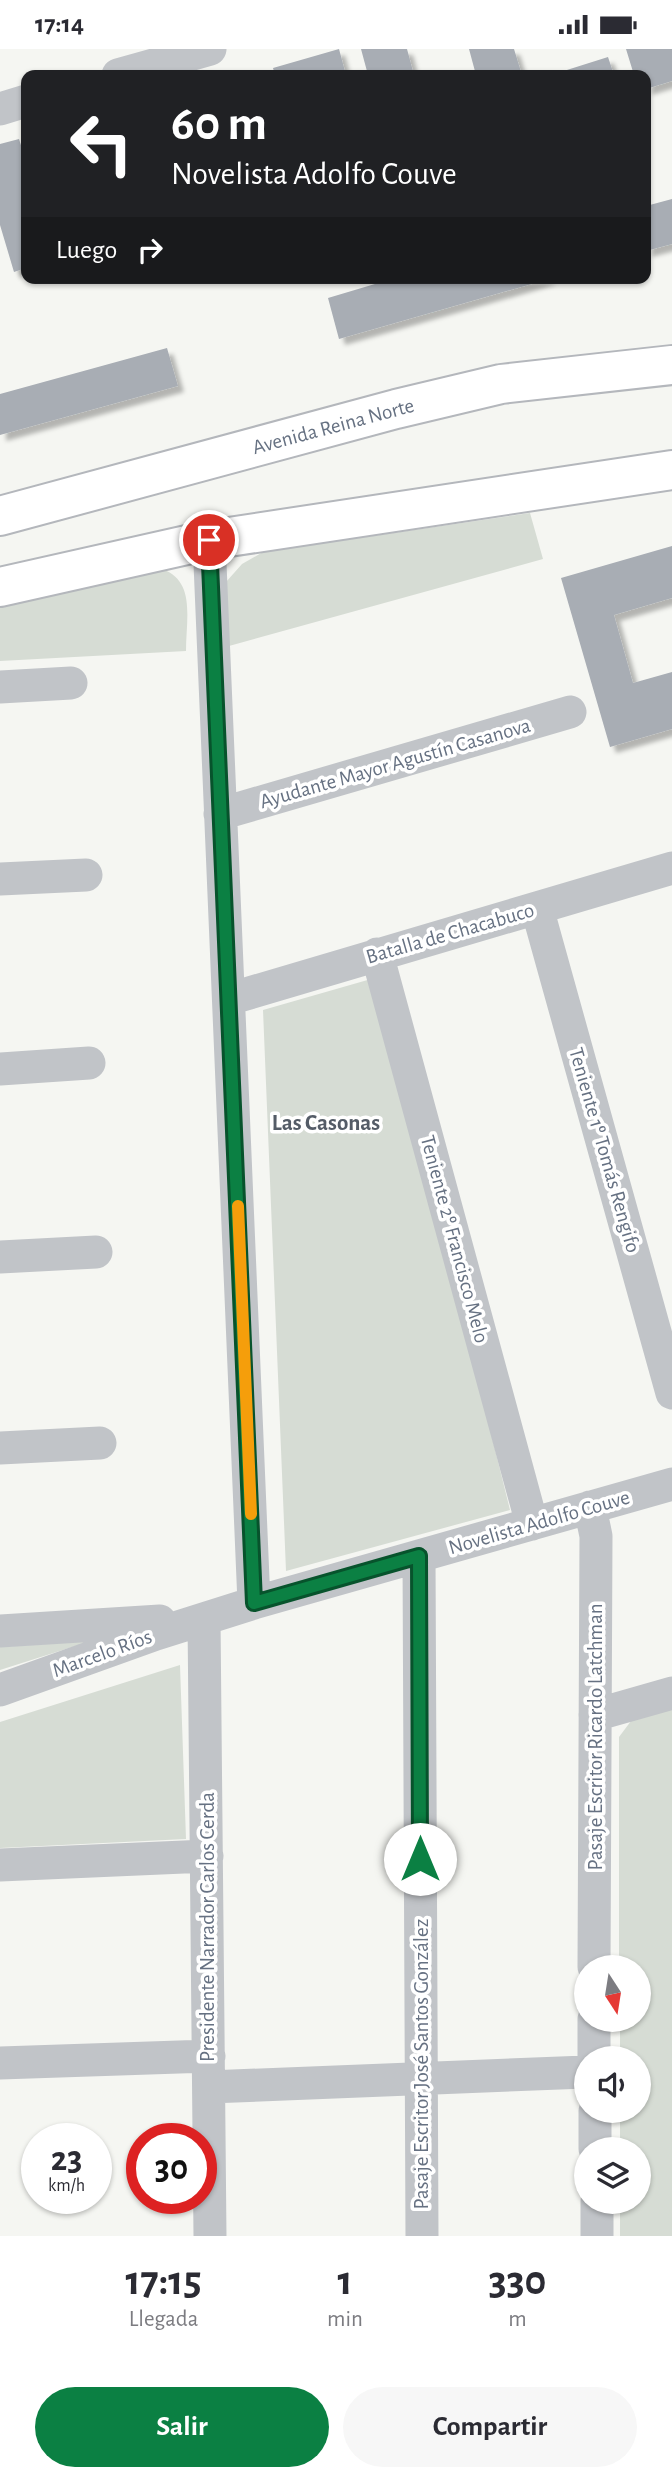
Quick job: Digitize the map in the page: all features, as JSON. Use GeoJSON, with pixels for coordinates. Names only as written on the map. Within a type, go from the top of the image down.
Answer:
{"type":"FeatureCollection","features":[{"type":"Feature","properties":{"kind":"street"},"geometry":{"type":"LineString","coordinates":[[136,70],[210,49]]}},
{"type":"Feature","properties":{"kind":"street"},"geometry":{"type":"LineString","coordinates":[[0,109],[21,103]]}},
{"type":"Feature","properties":{"kind":"street","name":"Avenida Reina Norte"},"geometry":{"type":"LineString","coordinates":[[0,516],[396,409],[501,384],[672,365]]}},
{"type":"Feature","properties":{"kind":"street"},"geometry":{"type":"LineString","coordinates":[[0,587],[209,540],[672,470]]}},
{"type":"Feature","properties":{"kind":"street"},"geometry":{"type":"LineString","coordinates":[[209,540],[254,1603]]}},
{"type":"Feature","properties":{"kind":"street"},"geometry":{"type":"LineString","coordinates":[[0,687],[71,683]]}},
{"type":"Feature","properties":{"kind":"street","name":"Ayudante Mayor Agustín Casanova"},"geometry":{"type":"LineString","coordinates":[[220,814],[570,712]]}},
{"type":"Feature","properties":{"kind":"street","name":"Batalla de Chacabuco"},"geometry":{"type":"LineString","coordinates":[[229,999],[672,868]]}},
{"type":"Feature","properties":{"kind":"street"},"geometry":{"type":"LineString","coordinates":[[0,879],[86,875]]}},
{"type":"Feature","properties":{"kind":"street","name":"Teniente 1º Tomás Rengifo"},"geometry":{"type":"LineString","coordinates":[[537,908],[672,1393]]}},
{"type":"Feature","properties":{"kind":"street","name":"Teniente 2º Francisco Melo"},"geometry":{"type":"LineString","coordinates":[[377,954],[533,1524]]}},
{"type":"Feature","properties":{"kind":"street"},"geometry":{"type":"LineString","coordinates":[[0,1069],[89,1063]]}},
{"type":"Feature","properties":{"kind":"street"},"geometry":{"type":"LineString","coordinates":[[0,1257],[96,1252]]}},
{"type":"Feature","properties":{"kind":"street"},"geometry":{"type":"LineString","coordinates":[[0,1448],[100,1443]]}},
{"type":"Feature","properties":{"kind":"street","name":"Novelista Adolfo Couve"},"geometry":{"type":"LineString","coordinates":[[204,1619],[672,1484]]}},
{"type":"Feature","properties":{"kind":"street","name":"Pasaje Escritor Ricardo Latchman"},"geometry":{"type":"LineString","coordinates":[[590,1507],[596,1536],[594,1955]]}},
{"type":"Feature","properties":{"kind":"street","name":"Pasaje Escritor José Santos González"},"geometry":{"type":"LineString","coordinates":[[419,1556],[422,2236]]}},
{"type":"Feature","properties":{"kind":"street"},"geometry":{"type":"LineString","coordinates":[[0,1631],[204,1619]]}},
{"type":"Feature","properties":{"kind":"street","name":"Marcelo Ríos"},"geometry":{"type":"LineString","coordinates":[[0,1689],[204,1619]]}},
{"type":"Feature","properties":{"kind":"street","name":"Presidente Narrador Carlos Cerda"},"geometry":{"type":"LineString","coordinates":[[204,1619],[211,2236]]}},
{"type":"Feature","properties":{"kind":"street"},"geometry":{"type":"LineString","coordinates":[[595,1714],[672,1693]]}},
{"type":"Feature","properties":{"kind":"street"},"geometry":{"type":"LineString","coordinates":[[0,1865],[207,1856]]}},
{"type":"Feature","properties":{"kind":"street"},"geometry":{"type":"LineString","coordinates":[[0,2063],[421,2079],[574,2073]]}},
{"type":"Feature","properties":{"kind":"street"},"geometry":{"type":"LineString","coordinates":[[597,2214],[597,2236]]}},
{"type":"Feature","properties":{"kind":"shaded area"},"geometry":{"type":"Polygon","coordinates":[[[530,513],[543,559],[229,646],[226,582],[242,564],[263,552],[530,513]]]}},
{"type":"Feature","properties":{"kind":"shaded area"},"geometry":{"type":"Polygon","coordinates":[[[162,569],[180,582],[185,592],[186,651],[0,661],[0,605],[162,569]]]}},
{"type":"Feature","properties":{"kind":"shaded area"},"geometry":{"type":"Polygon","coordinates":[[[378,977],[510,1510],[286,1571],[263,1010],[378,977]]]}},
{"type":"Feature","properties":{"kind":"shaded area"},"geometry":{"type":"Polygon","coordinates":[[[91,1641],[0,1670],[0,1647],[91,1641]]]}},
{"type":"Feature","properties":{"kind":"shaded area"},"geometry":{"type":"Polygon","coordinates":[[[180,1665],[186,1839],[0,1848],[0,1722],[180,1665]]]}},
{"type":"Feature","properties":{"kind":"shaded area"},"geometry":{"type":"Polygon","coordinates":[[[672,1708],[672,2236],[620,2236],[620,2214],[651,2214],[651,2137],[620,2137],[620,2123],[651,2123],[651,2046],[620,2046],[620,2032],[651,2032],[651,1955],[619,1955],[619,1737],[631,1721],[672,1708]]]}},
{"type":"Feature","properties":{"kind":"building"},"geometry":{"type":"Polygon","coordinates":[[[339,49],[345,70],[274,70],[339,49]]]}},
{"type":"Feature","properties":{"kind":"building"},"geometry":{"type":"Polygon","coordinates":[[[361,49],[407,49],[413,70],[367,70],[361,49]]]}},
{"type":"Feature","properties":{"kind":"building"},"geometry":{"type":"Polygon","coordinates":[[[469,49],[514,49],[520,70],[475,70],[469,49]]]}},
{"type":"Feature","properties":{"kind":"building"},"geometry":{"type":"Polygon","coordinates":[[[626,49],[672,49],[672,81],[651,87],[651,70],[632,70],[626,49]]]}},
{"type":"Feature","properties":{"kind":"building"},"geometry":{"type":"Polygon","coordinates":[[[608,57],[612,70],[567,70],[608,57]]]}},
{"type":"Feature","properties":{"kind":"building"},"geometry":{"type":"Polygon","coordinates":[[[19,139],[21,145],[21,270],[14,272],[0,225],[0,144],[19,139]]]}},
{"type":"Feature","properties":{"kind":"building"},"geometry":{"type":"Polygon","coordinates":[[[672,199],[672,244],[651,250],[651,205],[672,199]]]}},
{"type":"Feature","properties":{"kind":"building"},"geometry":{"type":"Polygon","coordinates":[[[375,284],[532,284],[339,339],[328,298],[375,284]]]}},
{"type":"Feature","properties":{"kind":"building"},"geometry":{"type":"Polygon","coordinates":[[[167,348],[178,386],[0,435],[0,394],[167,348]]]}},
{"type":"Feature","properties":{"kind":"building"},"geometry":{"type":"Polygon","coordinates":[[[672,546],[672,598],[614,615],[633,683],[672,672],[672,729],[610,747],[561,578],[672,546]]]}},
{"type":"Feature","properties":{"kind":"slow traffic"},"geometry":{"type":"LineString","coordinates":[[238,1206],[251,1514]]}},
{"type":"Feature","properties":{"kind":"district","name":"Las Casonas"},"geometry":{"type":"Point","coordinates":[326,1122]}},
{"type":"Feature","properties":{"kind":"route"},"geometry":{"type":"LineString","coordinates":[[209,540],[254,1603],[419,1556],[420,1859]]}}]}
